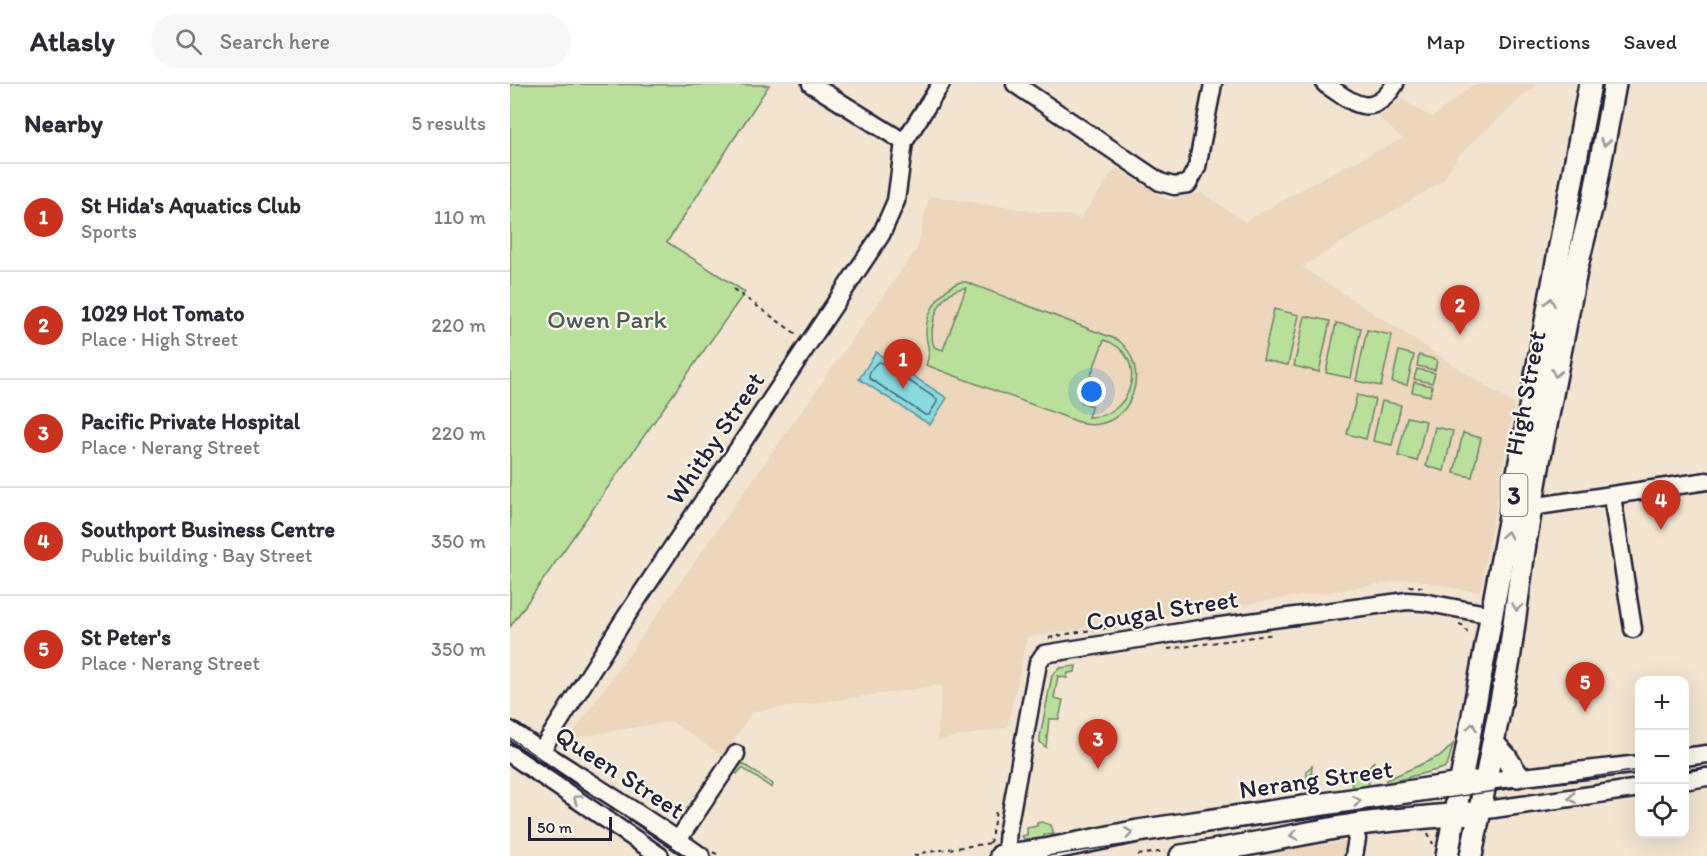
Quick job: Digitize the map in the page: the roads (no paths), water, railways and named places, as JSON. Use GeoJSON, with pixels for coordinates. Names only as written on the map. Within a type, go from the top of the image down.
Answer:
{"type":"FeatureCollection","features":[{"type":"Feature","properties":{"kind":"main road","name":"High Street"},"geometry":{"type":"LineString","coordinates":[[1447,856],[1590,84]]}},
{"type":"Feature","properties":{"kind":"main road","name":"High Street"},"geometry":{"type":"LineString","coordinates":[[1471,856],[1514,627],[1531,507],[1576,266],[1594,196],[1615,84]]}},
{"type":"Feature","properties":{"kind":"main road"},"geometry":{"type":"LineString","coordinates":[[1493,742],[1518,776]]}},
{"type":"Feature","properties":{"kind":"main road","name":"Nerang Street"},"geometry":{"type":"LineString","coordinates":[[1000,851],[1486,781]]}},
{"type":"Feature","properties":{"kind":"main road","name":"Nerang Street"},"geometry":{"type":"LineString","coordinates":[[1181,856],[1227,850],[1279,837],[1352,825],[1480,811]]}},
{"type":"Feature","properties":{"kind":"street"},"geometry":{"type":"LineString","coordinates":[[811,84],[904,142],[941,84]]}},
{"type":"Feature","properties":{"kind":"street"},"geometry":{"type":"LineString","coordinates":[[1015,84],[1160,182],[1174,186],[1188,184],[1197,167],[1213,84]]}},
{"type":"Feature","properties":{"kind":"street"},"geometry":{"type":"LineString","coordinates":[[1326,84],[1355,104],[1373,105],[1386,98],[1395,84]]}},
{"type":"Feature","properties":{"kind":"street","name":"Whitby Street"},"geometry":{"type":"LineString","coordinates":[[541,751],[623,621],[881,235],[896,201],[904,142]]}},
{"type":"Feature","properties":{"kind":"street"},"geometry":{"type":"LineString","coordinates":[[1531,507],[1707,482]]}},
{"type":"Feature","properties":{"kind":"street"},"geometry":{"type":"LineString","coordinates":[[1612,496],[1634,629]]}},
{"type":"Feature","properties":{"kind":"street","name":"Cougal Street"},"geometry":{"type":"LineString","coordinates":[[1000,851],[1006,842],[1038,663],[1044,654],[1206,628],[1407,601],[1492,615]]}},
{"type":"Feature","properties":{"kind":"street","name":"Queen Street"},"geometry":{"type":"LineString","coordinates":[[510,730],[701,856]]}},
{"type":"Feature","properties":{"kind":"street","name":"Queen Street"},"geometry":{"type":"LineString","coordinates":[[510,754],[660,856]]}},
{"type":"Feature","properties":{"kind":"street"},"geometry":{"type":"LineString","coordinates":[[678,840],[736,754]]}},
{"type":"Feature","properties":{"kind":"street"},"geometry":{"type":"LineString","coordinates":[[1689,756],[1707,754]]}},
{"type":"Feature","properties":{"kind":"street","name":"Nerang Street"},"geometry":{"type":"LineString","coordinates":[[1486,781],[1635,764]]}},
{"type":"Feature","properties":{"kind":"street"},"geometry":{"type":"LineString","coordinates":[[1689,780],[1707,777]]}},
{"type":"Feature","properties":{"kind":"street","name":"Nerang Street"},"geometry":{"type":"LineString","coordinates":[[1480,811],[1635,789]]}},
{"type":"Feature","properties":{"kind":"street"},"geometry":{"type":"LineString","coordinates":[[1352,825],[1357,839],[1354,856]]}},
{"type":"Feature","properties":{"kind":"water"},"geometry":{"type":"Polygon","coordinates":[[[876,352],[947,398],[930,425],[859,379],[876,352]]]}},
{"type":"Feature","properties":{"kind":"tram line"},"geometry":{"type":"LineString","coordinates":[[510,738],[682,856]]}},
{"type":"Feature","properties":{"kind":"tram line"},"geometry":{"type":"LineString","coordinates":[[1689,769],[1707,767]]}},
{"type":"Feature","properties":{"kind":"tram line"},"geometry":{"type":"LineString","coordinates":[[1047,856],[1635,771]]}},
{"type":"Feature","properties":{"kind":"place","name":"1029 Hot Tomato"},"geometry":{"type":"Point","coordinates":[1460,335]}},
{"type":"Feature","properties":{"kind":"place","name":"St Hida's Aquatics Club"},"geometry":{"type":"Point","coordinates":[903,389]}},
{"type":"Feature","properties":{"kind":"place","name":"Southport Business Centre"},"geometry":{"type":"Point","coordinates":[1661,530]}},
{"type":"Feature","properties":{"kind":"place","name":"St Peter's"},"geometry":{"type":"Point","coordinates":[1585,712]}},
{"type":"Feature","properties":{"kind":"place","name":"Pacific Private Hospital"},"geometry":{"type":"Point","coordinates":[1098,769]}},
{"type":"Feature","properties":{"kind":"park label","name":"Owen Park"},"geometry":{"type":"Point","coordinates":[607,319]}}]}
